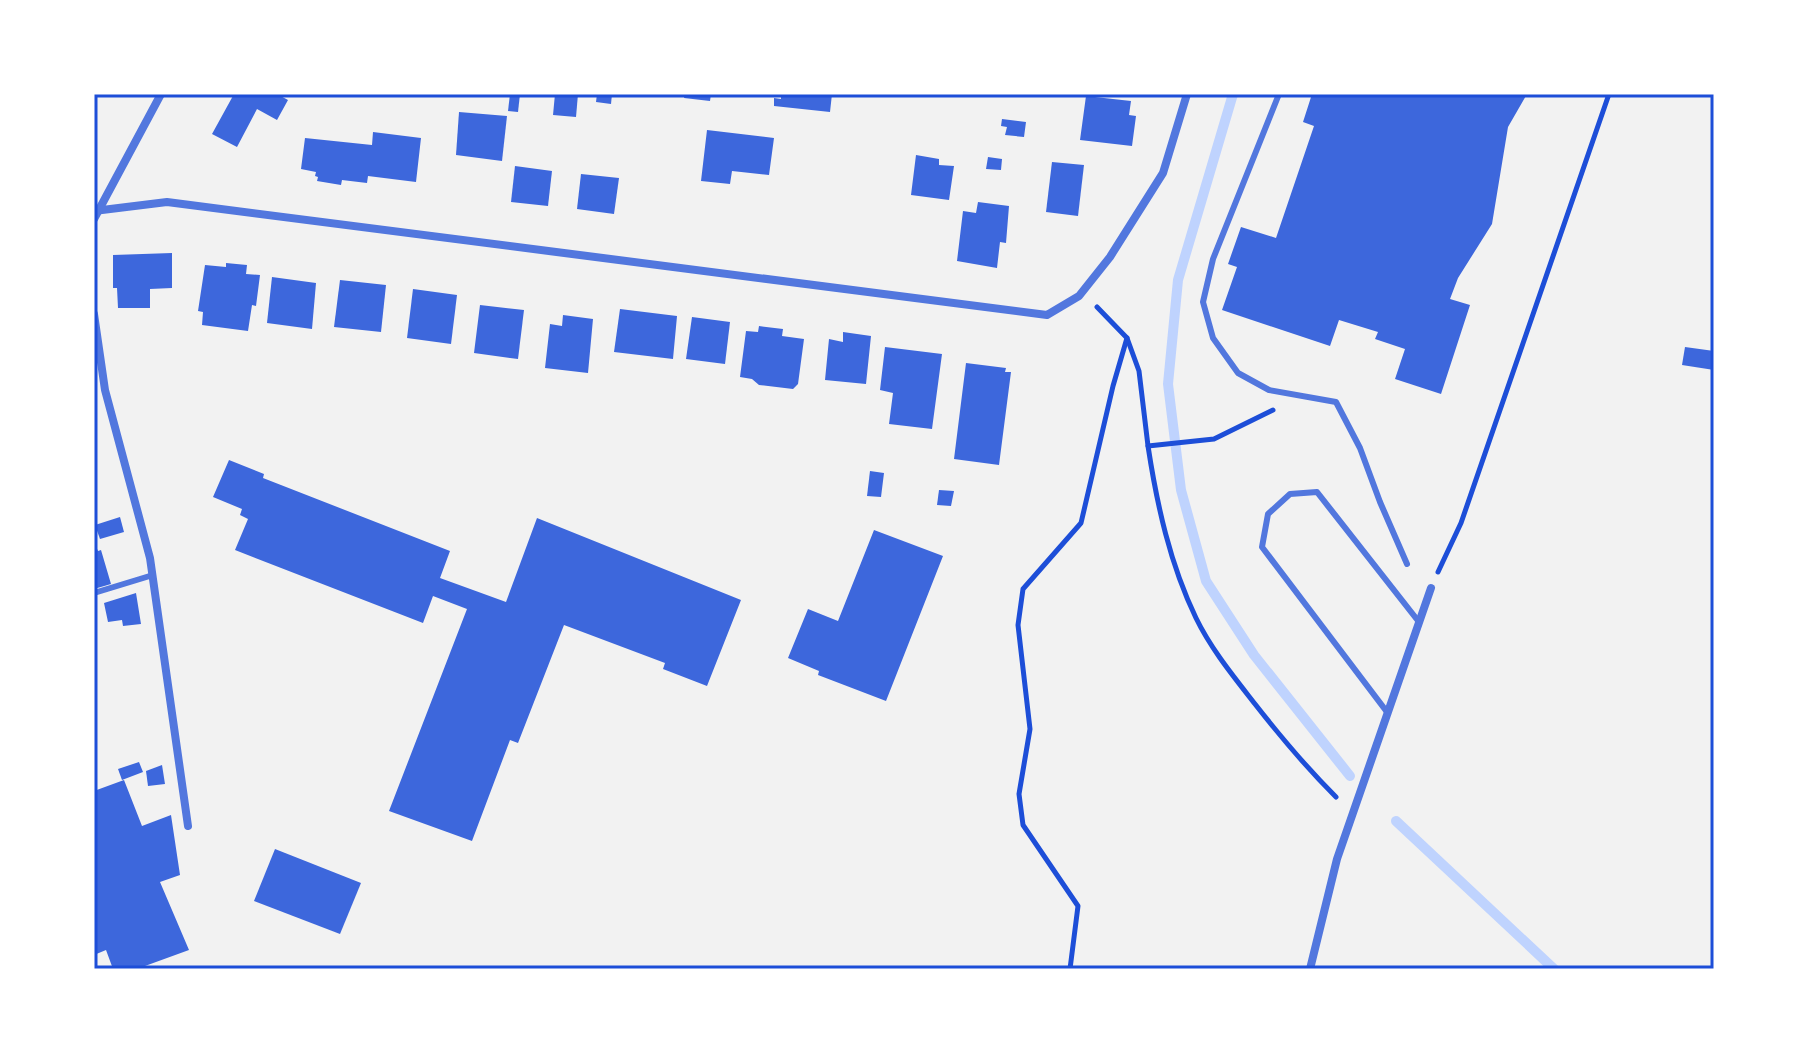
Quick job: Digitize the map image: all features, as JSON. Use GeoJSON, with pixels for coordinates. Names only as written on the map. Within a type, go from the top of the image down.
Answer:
{"type":"FeatureCollection","features":[{"type":"Feature","properties":{"kind":"street"},"geometry":{"type":"LineString","coordinates":[[95,213],[161,94]]}},
{"type":"Feature","properties":{"kind":"street"},"geometry":{"type":"LineString","coordinates":[[95,213],[167,202],[1047,315],[1079,296],[1110,257],[1163,173],[1187,94]]}},
{"type":"Feature","properties":{"kind":"street"},"geometry":{"type":"LineString","coordinates":[[94,314],[105,390],[150,558],[188,826]]}},
{"type":"Feature","properties":{"kind":"street"},"geometry":{"type":"LineString","coordinates":[[1310,969],[1337,859],[1431,588]]}},
{"type":"Feature","properties":{"kind":"lane"},"geometry":{"type":"LineString","coordinates":[[1279,94],[1213,259],[1203,302],[1213,338],[1238,373],[1269,390],[1336,402],[1360,448],[1407,564]]}},
{"type":"Feature","properties":{"kind":"lane"},"geometry":{"type":"LineString","coordinates":[[1387,712],[1262,547],[1268,514],[1290,494],[1317,492],[1419,622]]}},
{"type":"Feature","properties":{"kind":"lane"},"geometry":{"type":"LineString","coordinates":[[94,593],[153,575]]}},
{"type":"Feature","properties":{"kind":"path"},"geometry":{"type":"LineString","coordinates":[[1431,588],[1461,523],[1609,94]]}},
{"type":"Feature","properties":{"kind":"path"},"geometry":{"type":"LineString","coordinates":[[1079,296],[1097,307],[1127,338],[1139,371],[1155,489],[1170,551],[1196,619],[1228,670],[1275,729],[1353,813]]}},
{"type":"Feature","properties":{"kind":"path"},"geometry":{"type":"LineString","coordinates":[[1070,969],[1078,906],[1023,825],[1019,794],[1030,729],[1018,625],[1023,589],[1081,523],[1127,338]]}},
{"type":"Feature","properties":{"kind":"path"},"geometry":{"type":"LineString","coordinates":[[1151,446],[1214,439],[1303,396]]}},
{"type":"Feature","properties":{"kind":"building"},"geometry":{"type":"Polygon","coordinates":[[[234,94],[277,94],[288,100],[277,120],[257,109],[237,147],[212,134],[234,94]]]}},
{"type":"Feature","properties":{"kind":"building"},"geometry":{"type":"Polygon","coordinates":[[[510,94],[520,94],[518,112],[508,111],[510,94]]]}},
{"type":"Feature","properties":{"kind":"building"},"geometry":{"type":"Polygon","coordinates":[[[555,94],[578,94],[576,117],[553,115],[555,94]]]}},
{"type":"Feature","properties":{"kind":"building"},"geometry":{"type":"Polygon","coordinates":[[[597,94],[612,94],[611,104],[596,102],[597,94]]]}},
{"type":"Feature","properties":{"kind":"building"},"geometry":{"type":"Polygon","coordinates":[[[685,94],[711,94],[710,101],[684,98],[685,94]]]}},
{"type":"Feature","properties":{"kind":"building"},"geometry":{"type":"Polygon","coordinates":[[[781,94],[832,94],[830,112],[774,106],[774,98],[781,99],[781,94]]]}},
{"type":"Feature","properties":{"kind":"building"},"geometry":{"type":"Polygon","coordinates":[[[1312,94],[1527,94],[1508,127],[1492,224],[1458,278],[1450,299],[1470,305],[1441,394],[1395,379],[1405,349],[1375,339],[1378,332],[1339,320],[1330,346],[1222,310],[1237,267],[1228,264],[1241,227],[1276,238],[1314,126],[1303,122],[1312,94]]]}},
{"type":"Feature","properties":{"kind":"building"},"geometry":{"type":"Polygon","coordinates":[[[1086,96],[1131,101],[1129,115],[1136,116],[1132,146],[1080,140],[1086,96]]]}},
{"type":"Feature","properties":{"kind":"building"},"geometry":{"type":"Polygon","coordinates":[[[459,112],[507,116],[502,161],[456,155],[459,112]]]}},
{"type":"Feature","properties":{"kind":"building"},"geometry":{"type":"Polygon","coordinates":[[[1002,119],[1026,122],[1024,137],[1005,135],[1007,127],[1001,126],[1002,119]]]}},
{"type":"Feature","properties":{"kind":"building"},"geometry":{"type":"Polygon","coordinates":[[[707,130],[774,138],[769,175],[732,171],[730,184],[701,181],[707,130]]]}},
{"type":"Feature","properties":{"kind":"building"},"geometry":{"type":"Polygon","coordinates":[[[373,132],[421,138],[416,182],[368,176],[367,183],[342,180],[341,185],[317,181],[316,172],[301,169],[305,138],[372,145],[373,132]]]}},
{"type":"Feature","properties":{"kind":"building"},"geometry":{"type":"Polygon","coordinates":[[[916,155],[939,159],[939,165],[954,166],[949,200],[911,195],[916,155]]]}},
{"type":"Feature","properties":{"kind":"building"},"geometry":{"type":"Polygon","coordinates":[[[988,157],[1002,159],[1001,170],[986,169],[988,157]]]}},
{"type":"Feature","properties":{"kind":"building"},"geometry":{"type":"Polygon","coordinates":[[[1052,162],[1084,165],[1078,216],[1046,212],[1052,162]]]}},
{"type":"Feature","properties":{"kind":"building"},"geometry":{"type":"Polygon","coordinates":[[[515,166],[552,171],[548,206],[511,202],[515,166]]]}},
{"type":"Feature","properties":{"kind":"building"},"geometry":{"type":"Polygon","coordinates":[[[581,174],[619,178],[614,214],[577,209],[581,174]]]}},
{"type":"Feature","properties":{"kind":"building"},"geometry":{"type":"Polygon","coordinates":[[[978,202],[1009,206],[1006,243],[1000,242],[997,268],[957,261],[963,211],[976,213],[978,202]]]}},
{"type":"Feature","properties":{"kind":"building"},"geometry":{"type":"Polygon","coordinates":[[[172,253],[172,288],[150,289],[150,308],[118,308],[117,288],[113,288],[113,255],[172,253]]]}},
{"type":"Feature","properties":{"kind":"building"},"geometry":{"type":"Polygon","coordinates":[[[226,263],[247,265],[246,274],[260,275],[256,306],[252,305],[248,331],[202,325],[203,312],[198,311],[205,265],[226,267],[226,263]]]}},
{"type":"Feature","properties":{"kind":"building"},"geometry":{"type":"Polygon","coordinates":[[[272,277],[316,283],[312,329],[267,323],[272,277]]]}},
{"type":"Feature","properties":{"kind":"building"},"geometry":{"type":"Polygon","coordinates":[[[340,280],[386,285],[381,332],[334,327],[340,280]]]}},
{"type":"Feature","properties":{"kind":"building"},"geometry":{"type":"Polygon","coordinates":[[[413,289],[457,295],[451,344],[407,338],[413,289]]]}},
{"type":"Feature","properties":{"kind":"building"},"geometry":{"type":"Polygon","coordinates":[[[480,305],[524,310],[518,359],[474,353],[480,305]]]}},
{"type":"Feature","properties":{"kind":"building"},"geometry":{"type":"Polygon","coordinates":[[[620,309],[677,316],[673,359],[614,352],[620,309]]]}},
{"type":"Feature","properties":{"kind":"building"},"geometry":{"type":"Polygon","coordinates":[[[563,315],[593,319],[588,373],[545,368],[550,324],[562,326],[563,315]]]}},
{"type":"Feature","properties":{"kind":"building"},"geometry":{"type":"Polygon","coordinates":[[[692,317],[730,322],[725,364],[686,359],[692,317]]]}},
{"type":"Feature","properties":{"kind":"building"},"geometry":{"type":"Polygon","coordinates":[[[759,326],[783,329],[782,336],[804,339],[798,384],[793,389],[759,385],[752,379],[740,377],[746,331],[758,332],[759,326]]]}},
{"type":"Feature","properties":{"kind":"building"},"geometry":{"type":"Polygon","coordinates":[[[843,332],[871,336],[866,384],[825,380],[829,339],[843,342],[843,332]]]}},
{"type":"Feature","properties":{"kind":"building"},"geometry":{"type":"Polygon","coordinates":[[[885,347],[942,354],[932,429],[889,424],[893,393],[880,390],[885,347]]]}},
{"type":"Feature","properties":{"kind":"building"},"geometry":{"type":"Polygon","coordinates":[[[1685,347],[1714,351],[1714,370],[1682,365],[1685,347]]]}},
{"type":"Feature","properties":{"kind":"building"},"geometry":{"type":"Polygon","coordinates":[[[966,363],[1006,368],[1005,372],[1011,372],[999,465],[954,459],[966,363]]]}},
{"type":"Feature","properties":{"kind":"building"},"geometry":{"type":"Polygon","coordinates":[[[229,460],[264,474],[263,478],[450,551],[440,578],[506,602],[537,518],[741,600],[707,686],[663,669],[665,663],[564,625],[518,743],[510,740],[472,841],[389,811],[467,609],[433,596],[423,623],[235,550],[248,519],[240,515],[242,509],[213,497],[229,460]]]}},
{"type":"Feature","properties":{"kind":"building"},"geometry":{"type":"Polygon","coordinates":[[[870,471],[884,473],[881,497],[867,496],[870,471]]]}},
{"type":"Feature","properties":{"kind":"building"},"geometry":{"type":"Polygon","coordinates":[[[939,490],[954,491],[951,506],[937,505],[939,490]]]}},
{"type":"Feature","properties":{"kind":"building"},"geometry":{"type":"Polygon","coordinates":[[[120,517],[124,532],[100,539],[95,525],[120,517]]]}},
{"type":"Feature","properties":{"kind":"building"},"geometry":{"type":"Polygon","coordinates":[[[874,530],[943,556],[886,701],[818,675],[819,671],[788,658],[808,609],[838,621],[874,530]]]}},
{"type":"Feature","properties":{"kind":"building"},"geometry":{"type":"Polygon","coordinates":[[[94,542],[98,551],[101,550],[111,584],[94,589],[94,542]]]}},
{"type":"Feature","properties":{"kind":"building"},"geometry":{"type":"Polygon","coordinates":[[[136,593],[141,624],[123,626],[122,620],[108,622],[104,603],[136,593]]]}},
{"type":"Feature","properties":{"kind":"building"},"geometry":{"type":"Polygon","coordinates":[[[139,762],[143,772],[122,780],[118,769],[139,762]]]}},
{"type":"Feature","properties":{"kind":"building"},"geometry":{"type":"Polygon","coordinates":[[[162,765],[165,784],[148,786],[146,771],[162,765]]]}},
{"type":"Feature","properties":{"kind":"building"},"geometry":{"type":"Polygon","coordinates":[[[124,780],[142,826],[171,815],[180,875],[160,882],[189,950],[145,966],[146,969],[113,969],[106,950],[94,955],[94,791],[124,780]]]}},
{"type":"Feature","properties":{"kind":"building"},"geometry":{"type":"Polygon","coordinates":[[[275,849],[361,883],[340,934],[254,901],[275,849]]]}},
{"type":"Feature","properties":{"kind":"waterway"},"geometry":{"type":"LineString","coordinates":[[1233,94],[1178,280],[1168,384],[1181,490],[1206,581],[1254,655],[1350,776]]}},
{"type":"Feature","properties":{"kind":"waterway"},"geometry":{"type":"LineString","coordinates":[[1396,821],[1554,969]]}}]}
